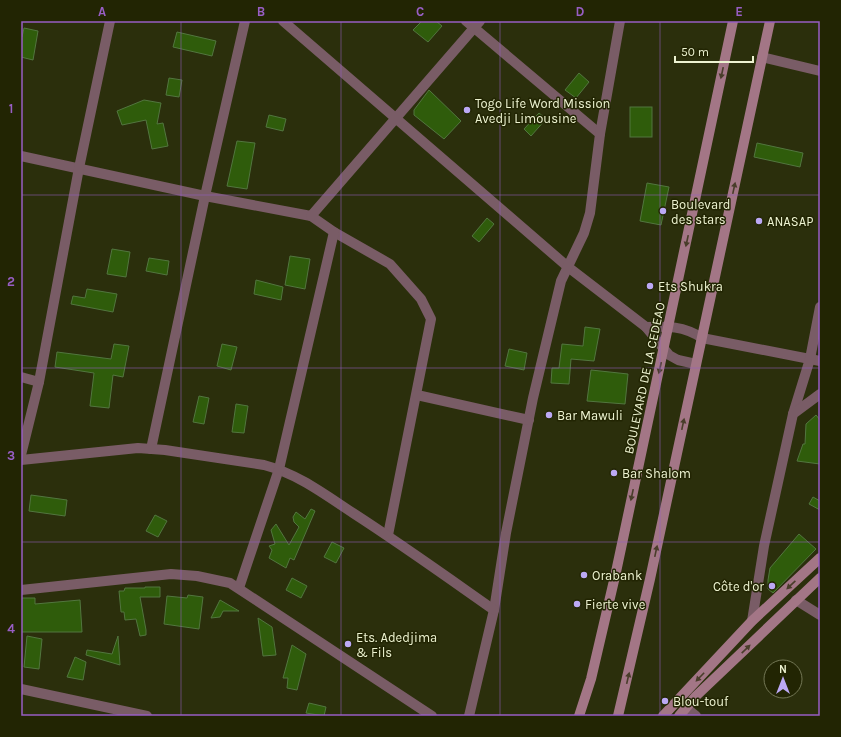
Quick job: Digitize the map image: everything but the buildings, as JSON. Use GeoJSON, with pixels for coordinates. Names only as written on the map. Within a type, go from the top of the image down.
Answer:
{"type":"FeatureCollection","features":[{"type":"Feature","properties":{"kind":"main road","name":"BOULEVARD DE LA CEDEAO"},"geometry":{"type":"LineString","coordinates":[[579,716],[591,679],[616,572],[733,21]]}},
{"type":"Feature","properties":{"kind":"main road"},"geometry":{"type":"LineString","coordinates":[[618,716],[650,579],[770,21]]}},
{"type":"Feature","properties":{"kind":"main road"},"geometry":{"type":"LineString","coordinates":[[663,716],[752,621],[820,558]]}},
{"type":"Feature","properties":{"kind":"main road"},"geometry":{"type":"LineString","coordinates":[[679,716],[820,578]]}},
{"type":"Feature","properties":{"kind":"street"},"geometry":{"type":"LineString","coordinates":[[21,455],[39,382],[79,168],[110,21]]}},
{"type":"Feature","properties":{"kind":"street"},"geometry":{"type":"LineString","coordinates":[[151,449],[204,196],[245,21]]}},
{"type":"Feature","properties":{"kind":"street"},"geometry":{"type":"LineString","coordinates":[[283,21],[568,266],[646,327],[669,355],[678,360],[696,364]]}},
{"type":"Feature","properties":{"kind":"street"},"geometry":{"type":"LineString","coordinates":[[469,716],[494,610],[506,533],[529,420],[561,281],[584,233],[590,213],[600,134],[620,21]]}},
{"type":"Feature","properties":{"kind":"street"},"geometry":{"type":"LineString","coordinates":[[311,216],[397,119],[473,23],[600,134]]}},
{"type":"Feature","properties":{"kind":"street"},"geometry":{"type":"LineString","coordinates":[[762,58],[820,71]]}},
{"type":"Feature","properties":{"kind":"street"},"geometry":{"type":"LineString","coordinates":[[21,156],[204,196],[311,216],[334,232],[390,264],[421,299],[429,311],[431,319],[388,535]]}},
{"type":"Feature","properties":{"kind":"street"},"geometry":{"type":"LineString","coordinates":[[238,588],[280,469],[334,232]]}},
{"type":"Feature","properties":{"kind":"street"},"geometry":{"type":"LineString","coordinates":[[752,621],[757,582],[764,546],[793,414],[815,360],[820,307]]}},
{"type":"Feature","properties":{"kind":"street"},"geometry":{"type":"LineString","coordinates":[[646,327],[669,326],[692,331],[702,338],[815,360]]}},
{"type":"Feature","properties":{"kind":"street"},"geometry":{"type":"LineString","coordinates":[[21,377],[39,382]]}},
{"type":"Feature","properties":{"kind":"street"},"geometry":{"type":"LineString","coordinates":[[793,414],[820,394]]}},
{"type":"Feature","properties":{"kind":"street"},"geometry":{"type":"LineString","coordinates":[[417,395],[529,420]]}},
{"type":"Feature","properties":{"kind":"street"},"geometry":{"type":"LineString","coordinates":[[21,460],[138,448],[264,465],[280,469],[306,482],[388,535],[494,610]]}},
{"type":"Feature","properties":{"kind":"street"},"geometry":{"type":"LineString","coordinates":[[21,590],[171,574],[217,579],[230,583],[238,588],[432,716]]}},
{"type":"Feature","properties":{"kind":"street"},"geometry":{"type":"LineString","coordinates":[[796,600],[820,615]]}},
{"type":"Feature","properties":{"kind":"street"},"geometry":{"type":"LineString","coordinates":[[21,689],[145,716]]}},
{"type":"Feature","properties":{"kind":"street"},"geometry":{"type":"LineString","coordinates":[[686,708],[696,716]]}},
{"type":"Feature","properties":{"kind":"place","name":"Togo Life Word Mission Avedji Limousine"},"geometry":{"type":"Point","coordinates":[467,110]}},
{"type":"Feature","properties":{"kind":"place","name":"Boulevard des stars"},"geometry":{"type":"Point","coordinates":[663,211]}},
{"type":"Feature","properties":{"kind":"place","name":"ANASAP"},"geometry":{"type":"Point","coordinates":[759,221]}},
{"type":"Feature","properties":{"kind":"place","name":"Ets Shukra"},"geometry":{"type":"Point","coordinates":[650,286]}},
{"type":"Feature","properties":{"kind":"place","name":"Bar Mawuli"},"geometry":{"type":"Point","coordinates":[549,415]}},
{"type":"Feature","properties":{"kind":"place","name":"Bar Shalom"},"geometry":{"type":"Point","coordinates":[614,473]}},
{"type":"Feature","properties":{"kind":"place","name":"Orabank"},"geometry":{"type":"Point","coordinates":[584,575]}},
{"type":"Feature","properties":{"kind":"place","name":"Côte d'or"},"geometry":{"type":"Point","coordinates":[772,586]}},
{"type":"Feature","properties":{"kind":"place","name":"Fierte vive"},"geometry":{"type":"Point","coordinates":[577,604]}},
{"type":"Feature","properties":{"kind":"place","name":"Ets. Adedjima & Fils"},"geometry":{"type":"Point","coordinates":[348,644]}},
{"type":"Feature","properties":{"kind":"place","name":"Blou-touf"},"geometry":{"type":"Point","coordinates":[665,701]}}]}
